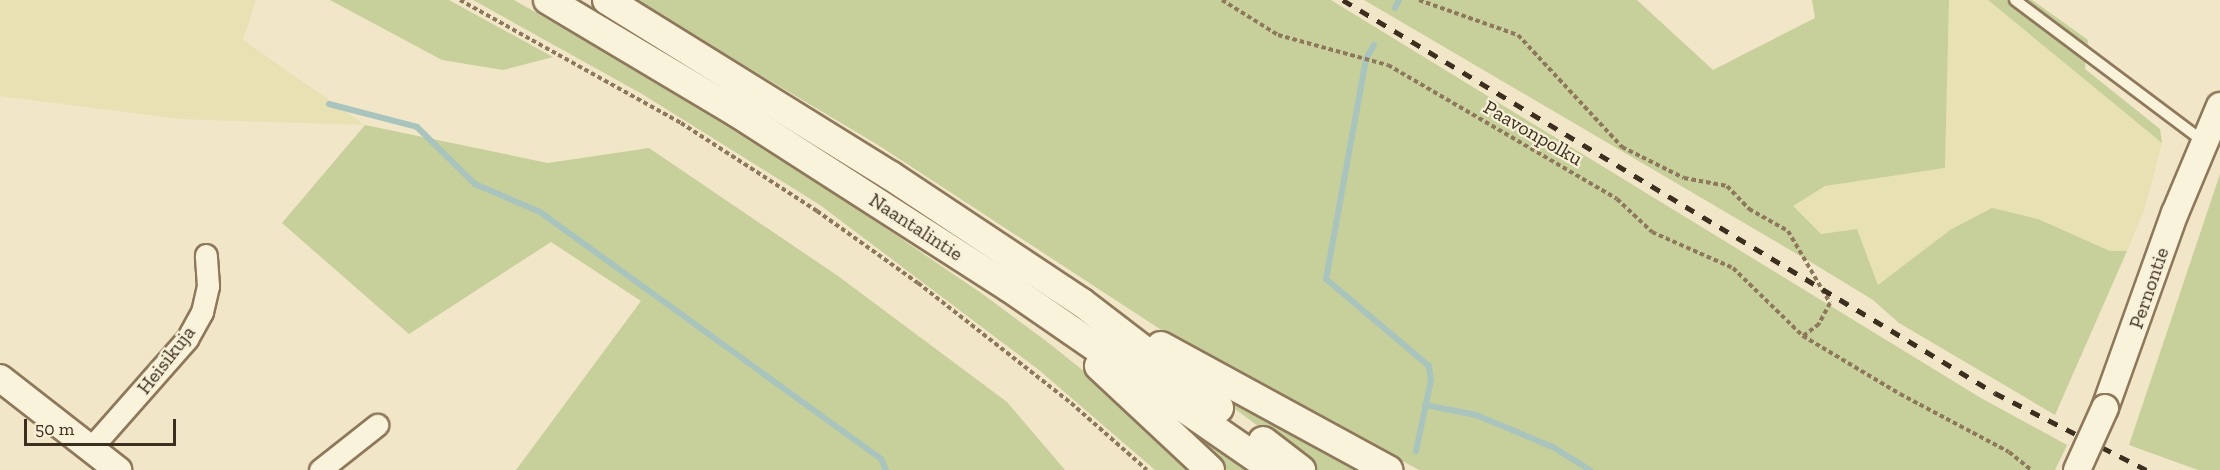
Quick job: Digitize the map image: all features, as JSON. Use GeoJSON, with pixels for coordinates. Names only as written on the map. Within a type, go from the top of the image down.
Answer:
{"type":"FeatureCollection","features":[{"type":"Feature","properties":{"kind":"main road","name":"Naantalintie"},"geometry":{"type":"LineString","coordinates":[[548,0],[736,112],[1010,288],[1274,470]]}},
{"type":"Feature","properties":{"kind":"main road","name":"Naantalintie"},"geometry":{"type":"LineString","coordinates":[[607,0],[872,164],[1081,302],[1301,470]]}},
{"type":"Feature","properties":{"kind":"main road"},"geometry":{"type":"LineString","coordinates":[[1010,288],[1149,410],[1210,470]]}},
{"type":"Feature","properties":{"kind":"main road"},"geometry":{"type":"LineString","coordinates":[[1081,302],[1388,470]]}},
{"type":"Feature","properties":{"kind":"street","name":"Pernontie"},"geometry":{"type":"LineString","coordinates":[[2077,470],[2105,408],[2203,141],[2220,106]]}},
{"type":"Feature","properties":{"kind":"street","name":"Heisikuja"},"geometry":{"type":"LineString","coordinates":[[90,448],[187,339],[202,312],[208,286],[206,255]]}},
{"type":"Feature","properties":{"kind":"street"},"geometry":{"type":"LineString","coordinates":[[0,378],[118,470]]}},
{"type":"Feature","properties":{"kind":"street"},"geometry":{"type":"LineString","coordinates":[[320,470],[377,425]]}},
{"type":"Feature","properties":{"kind":"lane"},"geometry":{"type":"LineString","coordinates":[[2015,0],[2203,141]]}},
{"type":"Feature","properties":{"kind":"path"},"geometry":{"type":"LineString","coordinates":[[460,0],[681,123],[817,211],[918,283],[1071,403],[1147,470]]}},
{"type":"Feature","properties":{"kind":"path","name":"Paavonpolku"},"geometry":{"type":"LineString","coordinates":[[1222,0],[1278,35],[1388,65],[1617,199],[1652,232],[1733,268],[1803,336],[1900,394],[2009,452],[2031,470]]}},
{"type":"Feature","properties":{"kind":"path"},"geometry":{"type":"LineString","coordinates":[[1419,0],[1518,35],[1622,147],[1684,178],[1727,186],[1749,209],[1788,231],[1830,303],[1819,324],[1803,336]]}},
{"type":"Feature","properties":{"kind":"shaded area"},"geometry":{"type":"Polygon","coordinates":[[[0,0],[256,0],[243,40],[365,125],[180,119],[0,96],[0,0]]]}},
{"type":"Feature","properties":{"kind":"shaded area"},"geometry":{"type":"Polygon","coordinates":[[[1949,0],[1988,0],[2162,143],[2145,208],[2127,251],[2110,251],[2038,219],[1950,230],[1878,285],[1857,229],[1821,234],[1792,206],[1825,186],[1945,168],[1949,0]]]}},
{"type":"Feature","properties":{"kind":"green space"},"geometry":{"type":"Polygon","coordinates":[[[330,0],[449,0],[553,57],[503,70],[442,60],[330,0]]]}},
{"type":"Feature","properties":{"kind":"green space"},"geometry":{"type":"Polygon","coordinates":[[[473,0],[514,0],[657,82],[831,191],[984,295],[1050,344],[1111,393],[1193,470],[1155,470],[1039,370],[820,205],[642,94],[473,0]]]}},
{"type":"Feature","properties":{"kind":"green space"},"geometry":{"type":"Polygon","coordinates":[[[634,0],[1331,0],[1981,398],[2067,445],[2055,470],[1419,470],[1169,335],[878,145],[634,0]]]}},
{"type":"Feature","properties":{"kind":"green space"},"geometry":{"type":"Polygon","coordinates":[[[1364,0],[1637,0],[1713,70],[1815,18],[1812,0],[1949,0],[1945,168],[1825,186],[1793,206],[1821,234],[1857,229],[1878,285],[1950,230],[1992,208],[2038,219],[2110,251],[2127,251],[2055,415],[1899,323],[1873,300],[1814,264],[1364,0]]]}},
{"type":"Feature","properties":{"kind":"green space"},"geometry":{"type":"Polygon","coordinates":[[[1988,0],[2032,0],[2088,40],[2085,69],[2160,129],[2162,143],[1988,0]]]}},
{"type":"Feature","properties":{"kind":"green space"},"geometry":{"type":"Polygon","coordinates":[[[365,125],[548,163],[649,148],[838,276],[1007,402],[1065,470],[516,470],[641,301],[551,242],[409,334],[282,223],[365,125]]]}},
{"type":"Feature","properties":{"kind":"green space"},"geometry":{"type":"Polygon","coordinates":[[[2220,174],[2220,470],[2198,470],[2129,445],[2220,174]]]}},
{"type":"Feature","properties":{"kind":"green space"},"geometry":{"type":"Polygon","coordinates":[[[1215,389],[1368,470],[1316,470],[1214,393],[1215,389]]]}},
{"type":"Feature","properties":{"kind":"green space"},"geometry":{"type":"Polygon","coordinates":[[[1170,413],[1253,470],[1226,470],[1170,413]]]}},
{"type":"Feature","properties":{"kind":"waterway"},"geometry":{"type":"LineString","coordinates":[[1395,8],[1399,0]]}},
{"type":"Feature","properties":{"kind":"waterway"},"geometry":{"type":"LineString","coordinates":[[1374,45],[1366,59],[1326,279],[1429,366],[1431,380],[1416,451]]}},
{"type":"Feature","properties":{"kind":"waterway"},"geometry":{"type":"LineString","coordinates":[[329,104],[417,127],[475,184],[540,212],[881,459],[886,470]]}},
{"type":"Feature","properties":{"kind":"waterway"},"geometry":{"type":"LineString","coordinates":[[1425,405],[1476,415],[1553,447],[1590,470]]}},
{"type":"Feature","properties":{"kind":"railway"},"geometry":{"type":"LineString","coordinates":[[1343,0],[1995,393],[2147,470]]}}]}
